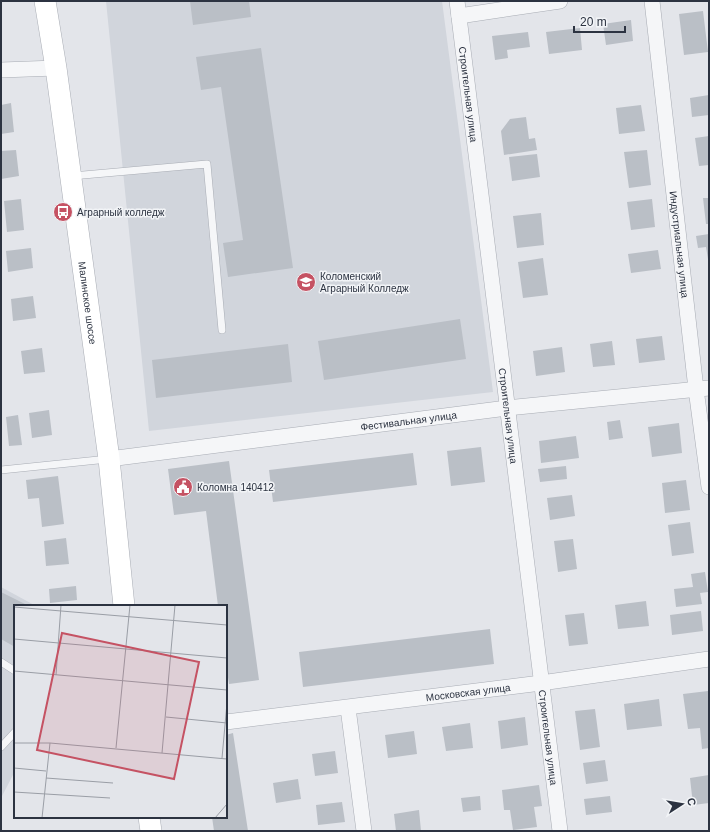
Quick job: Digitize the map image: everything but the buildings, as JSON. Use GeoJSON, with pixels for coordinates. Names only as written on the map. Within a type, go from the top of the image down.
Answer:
{"type":"FeatureCollection","features":[{"type":"Feature","properties":{"kind":"main road","name":"Малинское шоссе"},"geometry":{"type":"LineString","coordinates":[[45,1],[56,68],[109,459],[124,605]]}},
{"type":"Feature","properties":{"kind":"main road"},"geometry":{"type":"LineString","coordinates":[[149,818],[151,831]]}},
{"type":"Feature","properties":{"kind":"street","name":"Строительная улица"},"geometry":{"type":"LineString","coordinates":[[457,1],[560,831]]}},
{"type":"Feature","properties":{"kind":"street"},"geometry":{"type":"LineString","coordinates":[[459,16],[560,1]]}},
{"type":"Feature","properties":{"kind":"street","name":"Индустриальная улица"},"geometry":{"type":"LineString","coordinates":[[652,1],[702,388],[709,487]]}},
{"type":"Feature","properties":{"kind":"street"},"geometry":{"type":"LineString","coordinates":[[1,70],[56,68]]}},
{"type":"Feature","properties":{"kind":"street","name":"Фестивальная улица"},"geometry":{"type":"LineString","coordinates":[[109,459],[507,408],[702,388]]}},
{"type":"Feature","properties":{"kind":"street","name":"Московская улица"},"geometry":{"type":"LineString","coordinates":[[227,722],[348,708],[709,659]]}},
{"type":"Feature","properties":{"kind":"street"},"geometry":{"type":"LineString","coordinates":[[348,708],[364,831]]}},
{"type":"Feature","properties":{"kind":"lane"},"geometry":{"type":"LineString","coordinates":[[70,176],[207,164],[222,330]]}},
{"type":"Feature","properties":{"kind":"lane"},"geometry":{"type":"LineString","coordinates":[[1,470],[109,459]]}},
{"type":"Feature","properties":{"kind":"lane"},"geometry":{"type":"LineString","coordinates":[[1,662],[14,670]]}},
{"type":"Feature","properties":{"kind":"lane"},"geometry":{"type":"LineString","coordinates":[[1,747],[14,733]]}},
{"type":"Feature","properties":{"kind":"shaded area","name":"Коломенский Аграрный Колледж"},"geometry":{"type":"Polygon","coordinates":[[[106,1],[442,1],[493,392],[149,431],[106,1]]]}},
{"type":"Feature","properties":{"kind":"shaded area"},"geometry":{"type":"Polygon","coordinates":[[[1,587],[34,605],[14,605],[14,773],[1,798],[1,587]]]}},
{"type":"Feature","properties":{"kind":"place","name":"Аграрный колледж"},"geometry":{"type":"Point","coordinates":[63,212]}},
{"type":"Feature","properties":{"kind":"place","name":"Коломенский Аграрный Колледж"},"geometry":{"type":"Point","coordinates":[306,282]}},
{"type":"Feature","properties":{"kind":"place","name":"Коломна 140412"},"geometry":{"type":"Point","coordinates":[183,487]}}]}
